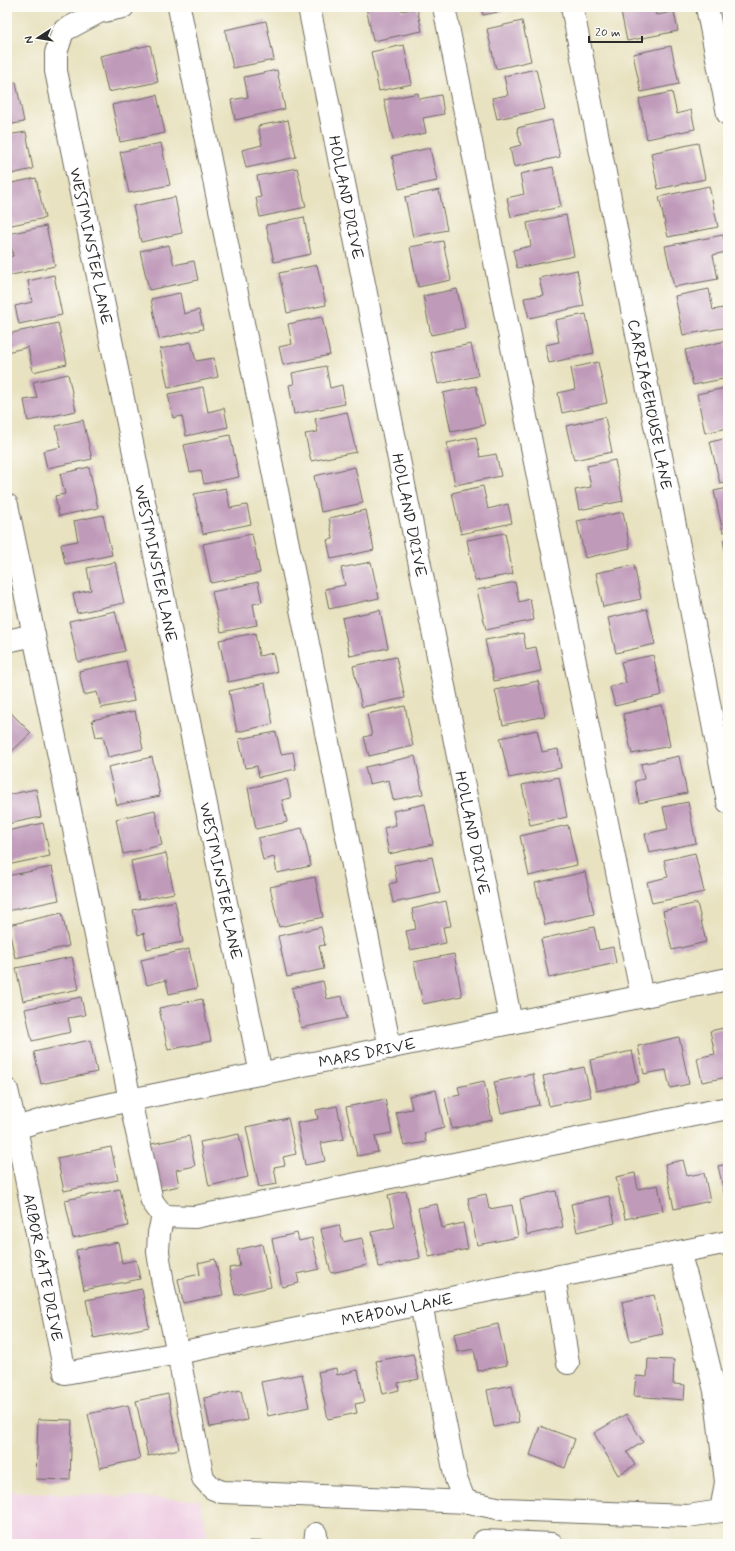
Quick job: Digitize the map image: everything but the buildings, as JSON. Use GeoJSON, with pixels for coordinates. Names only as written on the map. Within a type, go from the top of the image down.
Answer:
{"type":"FeatureCollection","features":[{"type":"Feature","properties":{"kind":"street","name":"WESTMINSTER LANE"},"geometry":{"type":"LineString","coordinates":[[123,7],[99,12],[63,31],[56,53],[56,71],[261,1074]]}},
{"type":"Feature","properties":{"kind":"street"},"geometry":{"type":"LineString","coordinates":[[180,7],[390,1048]]}},
{"type":"Feature","properties":{"kind":"street","name":"HOLLAND DRIVE"},"geometry":{"type":"LineString","coordinates":[[309,7],[511,1023]]}},
{"type":"Feature","properties":{"kind":"street"},"geometry":{"type":"LineString","coordinates":[[444,7],[642,997]]}},
{"type":"Feature","properties":{"kind":"street","name":"CARRIAGEHOUSE LANE"},"geometry":{"type":"LineString","coordinates":[[572,7],[728,802]]}},
{"type":"Feature","properties":{"kind":"street"},"geometry":{"type":"LineString","coordinates":[[707,7],[728,114]]}},
{"type":"Feature","properties":{"kind":"street"},"geometry":{"type":"LineString","coordinates":[[7,509],[152,1200],[163,1216],[159,1233],[158,1252],[163,1284],[203,1478],[212,1488],[222,1492],[274,1495],[468,1502],[502,1509],[688,1516],[721,1511],[726,1482],[715,1391],[693,1300],[679,1252]]}},
{"type":"Feature","properties":{"kind":"street"},"geometry":{"type":"LineString","coordinates":[[7,641],[34,635]]}},
{"type":"Feature","properties":{"kind":"street","name":"MARS DRIVE"},"geometry":{"type":"LineString","coordinates":[[11,1130],[49,1118],[130,1100],[728,979]]}},
{"type":"Feature","properties":{"kind":"street","name":"ARBOR GATE DRIVE"},"geometry":{"type":"LineString","coordinates":[[7,1090],[11,1130],[65,1373]]}},
{"type":"Feature","properties":{"kind":"street"},"geometry":{"type":"LineString","coordinates":[[163,1216],[195,1216],[728,1108]]}},
{"type":"Feature","properties":{"kind":"street","name":"MEADOW LANE"},"geometry":{"type":"LineString","coordinates":[[65,1373],[178,1353],[728,1242]]}},
{"type":"Feature","properties":{"kind":"street"},"geometry":{"type":"LineString","coordinates":[[554,1277],[568,1363]]}},
{"type":"Feature","properties":{"kind":"street"},"geometry":{"type":"LineString","coordinates":[[421,1304],[456,1479],[463,1496],[468,1502]]}},
{"type":"Feature","properties":{"kind":"street"},"geometry":{"type":"LineString","coordinates":[[484,1544],[484,1541],[552,1544]]}},
{"type":"Feature","properties":{"kind":"shaded area"},"geometry":{"type":"Polygon","coordinates":[[[7,1491],[200,1500],[209,1544],[7,1544],[7,1491]]]}}]}
